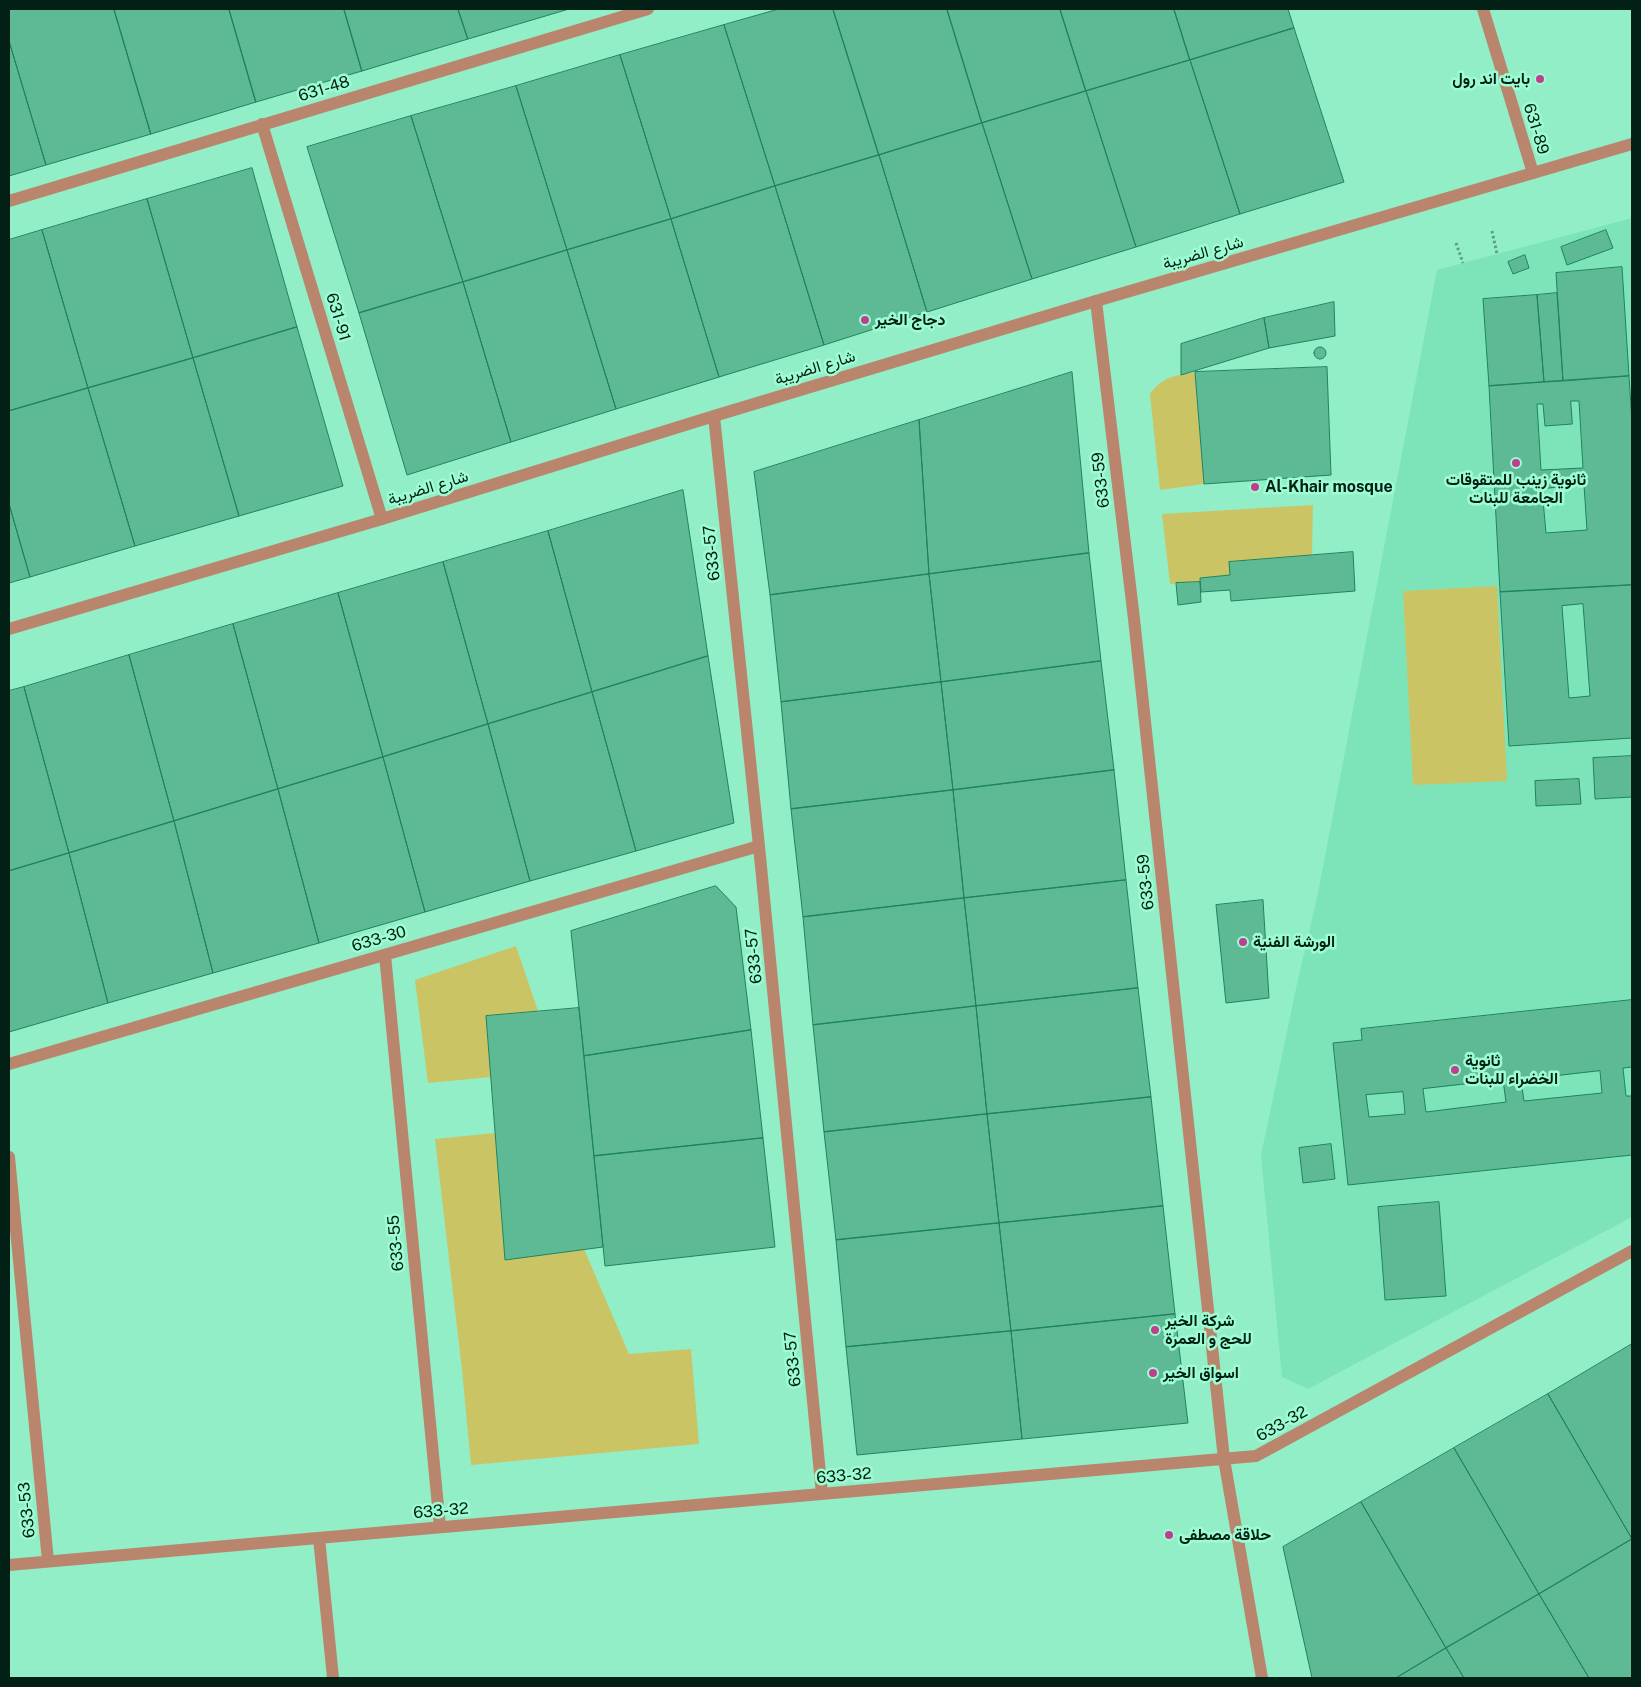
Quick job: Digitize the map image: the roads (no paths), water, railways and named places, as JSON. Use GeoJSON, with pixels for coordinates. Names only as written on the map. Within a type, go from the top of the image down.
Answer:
{"type":"FeatureCollection","features":[{"type":"Feature","properties":{"kind":"street","name":"631-48"},"geometry":{"type":"LineString","coordinates":[[9,201],[648,9]]}},
{"type":"Feature","properties":{"kind":"street","name":"631-89"},"geometry":{"type":"LineString","coordinates":[[1483,9],[1533,173]]}},
{"type":"Feature","properties":{"kind":"street","name":"631-91"},"geometry":{"type":"LineString","coordinates":[[262,124],[382,520]]}},
{"type":"Feature","properties":{"kind":"street","name":"شارع الضريبة"},"geometry":{"type":"LineString","coordinates":[[9,629],[382,520],[714,416],[1096,301],[1632,144]]}},
{"type":"Feature","properties":{"kind":"street","name":"633-59"},"geometry":{"type":"LineString","coordinates":[[1096,301],[1135,629],[1224,1459],[1262,1678]]}},
{"type":"Feature","properties":{"kind":"street","name":"633-57"},"geometry":{"type":"LineString","coordinates":[[714,416],[759,846],[822,1494]]}},
{"type":"Feature","properties":{"kind":"street","name":"633-30"},"geometry":{"type":"LineString","coordinates":[[9,1064],[759,846]]}},
{"type":"Feature","properties":{"kind":"street","name":"633-55"},"geometry":{"type":"LineString","coordinates":[[385,955],[440,1527]]}},
{"type":"Feature","properties":{"kind":"street","name":"633-53"},"geometry":{"type":"LineString","coordinates":[[9,1157],[48,1561]]}},
{"type":"Feature","properties":{"kind":"street","name":"633-32"},"geometry":{"type":"LineString","coordinates":[[9,1565],[1256,1456],[1632,1251]]}},
{"type":"Feature","properties":{"kind":"street"},"geometry":{"type":"LineString","coordinates":[[319,1538],[333,1678]]}},
{"type":"Feature","properties":{"kind":"place","name":"بايت اند رول"},"geometry":{"type":"Point","coordinates":[1540,79]}},
{"type":"Feature","properties":{"kind":"place","name":"دجاج الخير"},"geometry":{"type":"Point","coordinates":[865,320]}},
{"type":"Feature","properties":{"kind":"place","name":"ثانوية زينب للمتقوقات الجامعة للبنات"},"geometry":{"type":"Point","coordinates":[1516,463]}},
{"type":"Feature","properties":{"kind":"place","name":"Al-Khair mosque"},"geometry":{"type":"Point","coordinates":[1255,487]}},
{"type":"Feature","properties":{"kind":"place","name":"الورشة الفنية"},"geometry":{"type":"Point","coordinates":[1243,942]}},
{"type":"Feature","properties":{"kind":"place","name":"ثانوية الخضراء للبنات"},"geometry":{"type":"Point","coordinates":[1455,1070]}},
{"type":"Feature","properties":{"kind":"place","name":"شركة الخير للحج و العمرة"},"geometry":{"type":"Point","coordinates":[1155,1330]}},
{"type":"Feature","properties":{"kind":"place","name":"اسواق الخير"},"geometry":{"type":"Point","coordinates":[1153,1373]}},
{"type":"Feature","properties":{"kind":"place","name":"حلاقة مصطفى"},"geometry":{"type":"Point","coordinates":[1169,1535]}}]}
